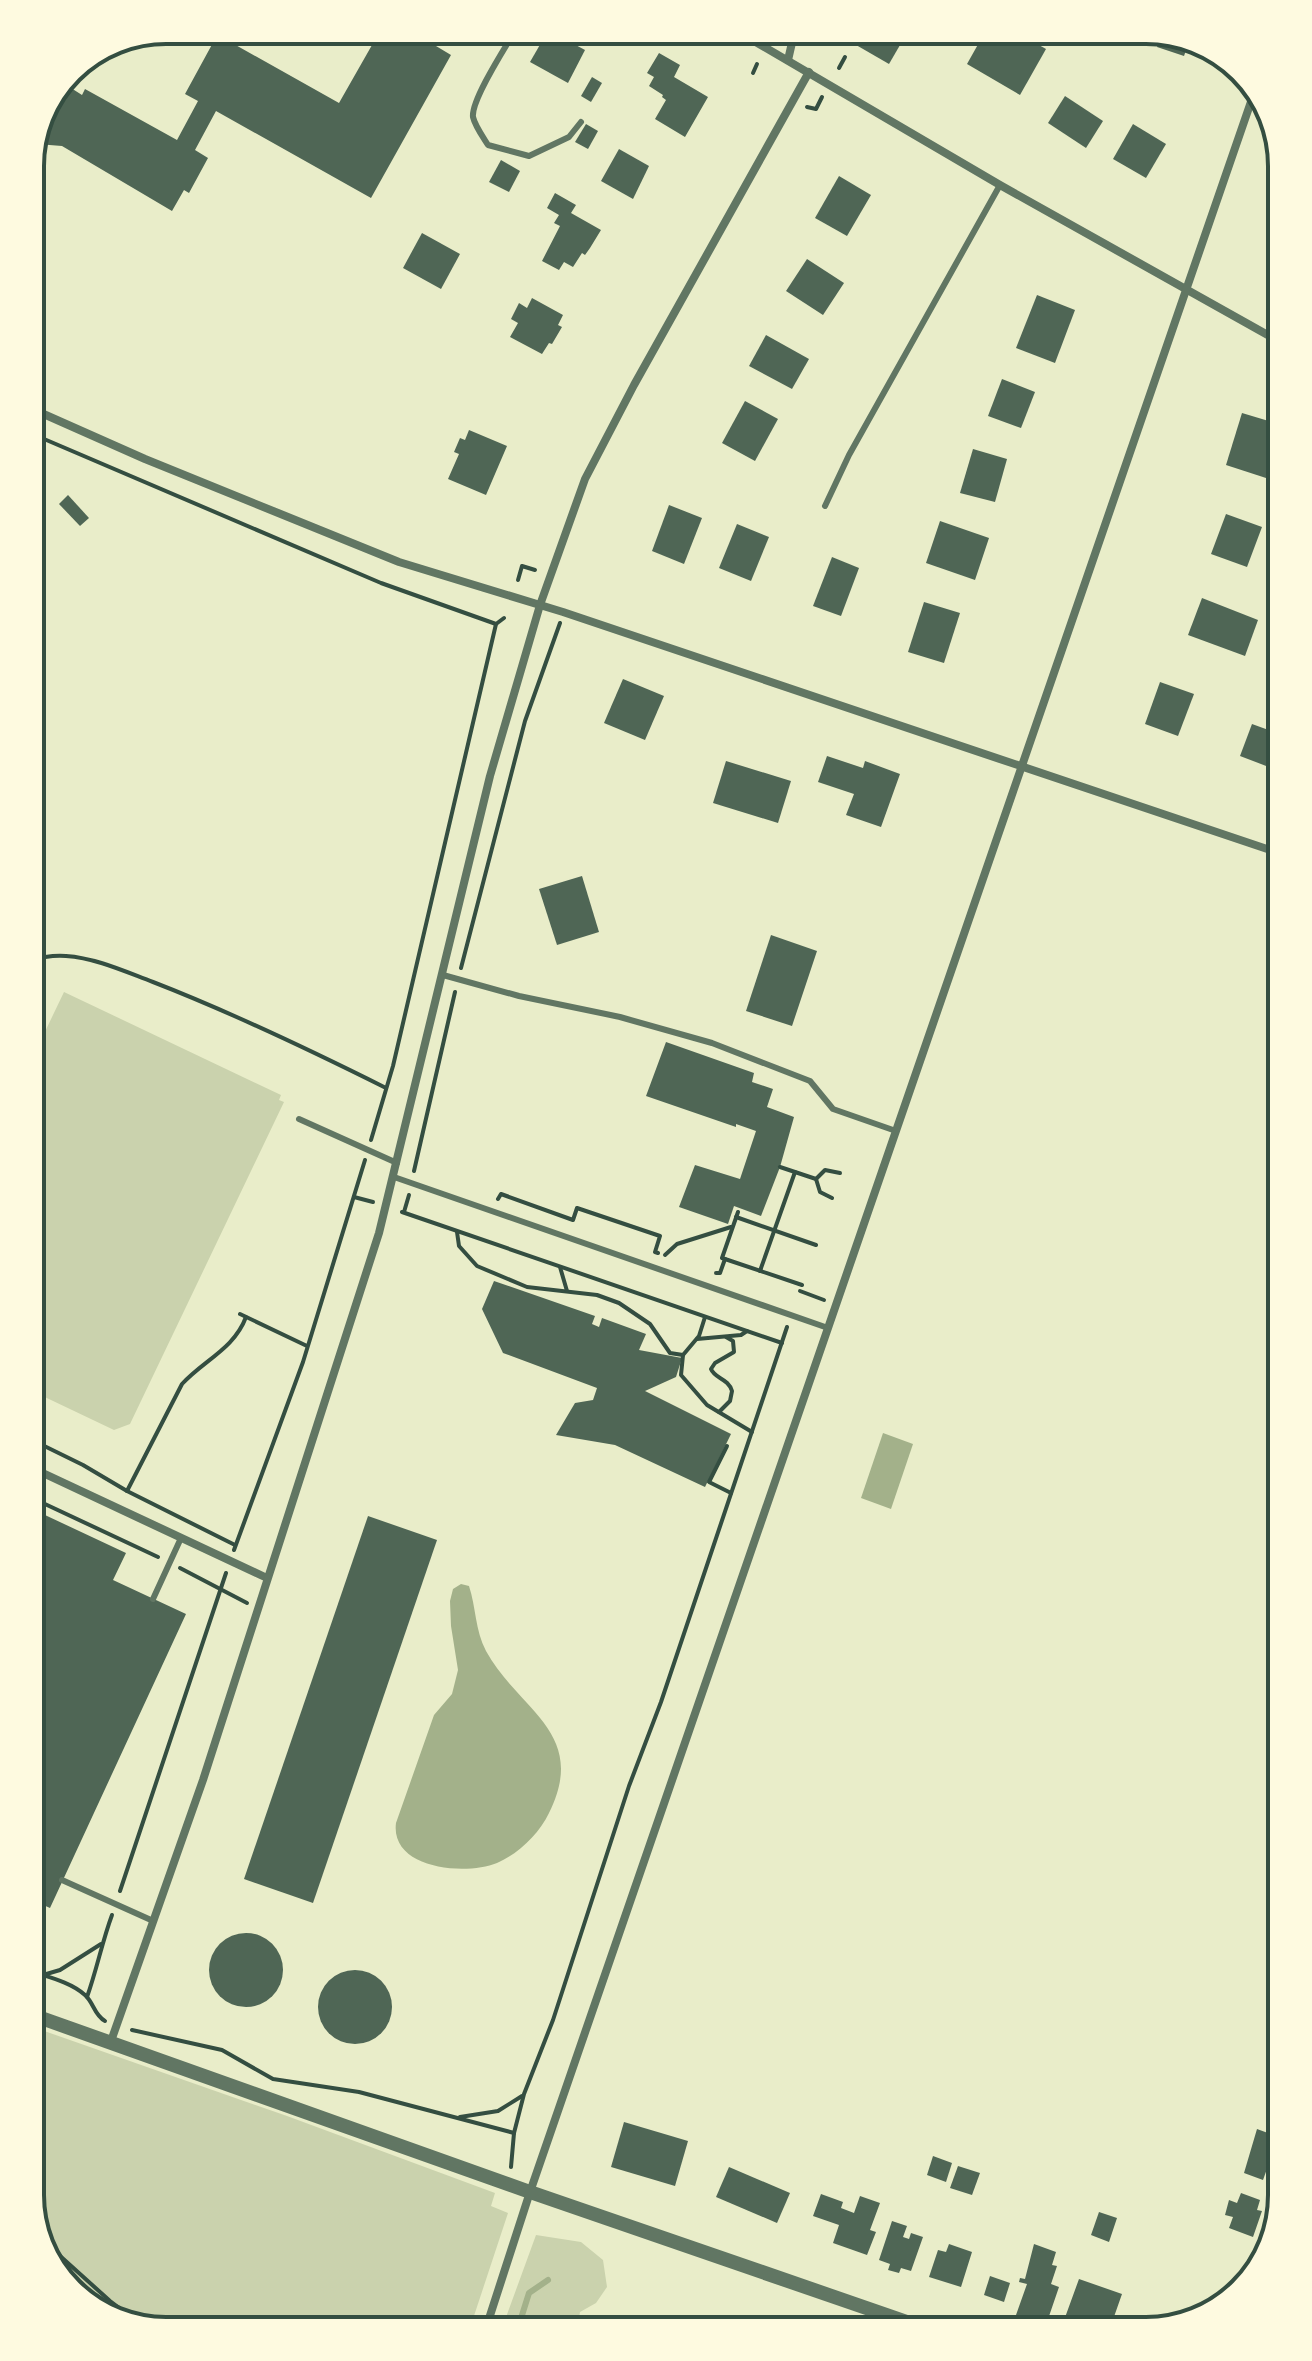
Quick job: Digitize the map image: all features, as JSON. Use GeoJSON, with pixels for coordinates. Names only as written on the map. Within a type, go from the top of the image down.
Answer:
{"type":"FeatureCollection","features":[{"type":"Feature","properties":{"kind":"street"},"geometry":{"type":"LineString","coordinates":[[760,44],[1000,185],[1268,335]]}},
{"type":"Feature","properties":{"kind":"street"},"geometry":{"type":"LineString","coordinates":[[788,60],[792,44]]}},
{"type":"Feature","properties":{"kind":"street"},"geometry":{"type":"LineString","coordinates":[[110,2044],[151,1920],[203,1780],[357,1304],[394,1177],[490,776],[540,605],[585,479],[809,72]]}},
{"type":"Feature","properties":{"kind":"street"},"geometry":{"type":"LineString","coordinates":[[490,2317],[1250,104]]}},
{"type":"Feature","properties":{"kind":"street"},"geometry":{"type":"LineString","coordinates":[[44,414],[145,459],[399,562],[540,605],[1268,849]]}},
{"type":"Feature","properties":{"kind":"street"},"geometry":{"type":"LineString","coordinates":[[44,1474],[267,1578]]}},
{"type":"Feature","properties":{"kind":"street"},"geometry":{"type":"LineString","coordinates":[[44,2019],[892,2317]]}},
{"type":"Feature","properties":{"kind":"lane"},"geometry":{"type":"LineString","coordinates":[[508,44],[473,111],[473,118],[488,145],[529,156],[569,137],[581,122]]}},
{"type":"Feature","properties":{"kind":"lane"},"geometry":{"type":"LineString","coordinates":[[825,506],[849,455],[1000,185]]}},
{"type":"Feature","properties":{"kind":"lane"},"geometry":{"type":"LineString","coordinates":[[443,975],[519,996],[620,1017],[712,1043],[810,1081],[833,1109],[896,1131]]}},
{"type":"Feature","properties":{"kind":"lane"},"geometry":{"type":"LineString","coordinates":[[299,1119],[397,1163]]}},
{"type":"Feature","properties":{"kind":"lane"},"geometry":{"type":"LineString","coordinates":[[394,1177],[828,1328]]}},
{"type":"Feature","properties":{"kind":"lane"},"geometry":{"type":"LineString","coordinates":[[153,1599],[181,1538]]}},
{"type":"Feature","properties":{"kind":"lane"},"geometry":{"type":"LineString","coordinates":[[62,1880],[151,1920]]}},
{"type":"Feature","properties":{"kind":"path"},"geometry":{"type":"LineString","coordinates":[[839,68],[845,57]]}},
{"type":"Feature","properties":{"kind":"path"},"geometry":{"type":"LineString","coordinates":[[753,73],[757,64]]}},
{"type":"Feature","properties":{"kind":"path"},"geometry":{"type":"LineString","coordinates":[[807,107],[816,109],[823,97]]}},
{"type":"Feature","properties":{"kind":"path"},"geometry":{"type":"LineString","coordinates":[[44,439],[381,583],[496,624]]}},
{"type":"Feature","properties":{"kind":"path"},"geometry":{"type":"LineString","coordinates":[[518,580],[522,566],[535,570]]}},
{"type":"Feature","properties":{"kind":"path"},"geometry":{"type":"LineString","coordinates":[[87,1997],[101,1944],[235,1545],[307,1346],[368,1152],[386,1088],[496,624],[504,618]]}},
{"type":"Feature","properties":{"kind":"path"},"geometry":{"type":"LineString","coordinates":[[404,1212],[458,979],[525,721],[556,634],[545,631]]}},
{"type":"Feature","properties":{"kind":"path"},"geometry":{"type":"LineString","coordinates":[[44,957],[68,956],[90,960],[135,975],[299,1045],[386,1088]]}},
{"type":"Feature","properties":{"kind":"path"},"geometry":{"type":"LineString","coordinates":[[415,1166],[422,1173]]}},
{"type":"Feature","properties":{"kind":"path"},"geometry":{"type":"LineString","coordinates":[[780,1167],[816,1179]]}},
{"type":"Feature","properties":{"kind":"path"},"geometry":{"type":"LineString","coordinates":[[816,1179],[825,1170],[840,1173]]}},
{"type":"Feature","properties":{"kind":"path"},"geometry":{"type":"LineString","coordinates":[[760,1271],[795,1172]]}},
{"type":"Feature","properties":{"kind":"path"},"geometry":{"type":"LineString","coordinates":[[816,1179],[820,1192],[832,1198]]}},
{"type":"Feature","properties":{"kind":"path"},"geometry":{"type":"LineString","coordinates":[[487,1195],[499,1199],[501,1194],[573,1220],[577,1208],[660,1236],[655,1252],[678,1260]]}},
{"type":"Feature","properties":{"kind":"path"},"geometry":{"type":"LineString","coordinates":[[354,1197],[373,1202]]}},
{"type":"Feature","properties":{"kind":"path"},"geometry":{"type":"LineString","coordinates":[[397,1210],[782,1343]]}},
{"type":"Feature","properties":{"kind":"path"},"geometry":{"type":"LineString","coordinates":[[816,1245],[737,1215],[722,1258],[760,1271],[824,1300]]}},
{"type":"Feature","properties":{"kind":"path"},"geometry":{"type":"LineString","coordinates":[[665,1255],[677,1244],[733,1227]]}},
{"type":"Feature","properties":{"kind":"path"},"geometry":{"type":"LineString","coordinates":[[457,1232],[459,1246],[477,1266],[527,1287],[597,1295],[619,1303],[650,1324],[670,1353],[683,1355]]}},
{"type":"Feature","properties":{"kind":"path"},"geometry":{"type":"LineString","coordinates":[[705,1269],[720,1273],[725,1259]]}},
{"type":"Feature","properties":{"kind":"path"},"geometry":{"type":"LineString","coordinates":[[560,1267],[567,1292]]}},
{"type":"Feature","properties":{"kind":"path"},"geometry":{"type":"LineString","coordinates":[[127,1491],[182,1384],[194,1370],[228,1347],[243,1316],[307,1346]]}},
{"type":"Feature","properties":{"kind":"path"},"geometry":{"type":"LineString","coordinates":[[705,1317],[697,1339],[683,1355],[681,1369],[684,1380],[707,1405],[752,1432]]}},
{"type":"Feature","properties":{"kind":"path"},"geometry":{"type":"LineString","coordinates":[[511,2167],[514,2133],[524,2094],[553,2020],[629,1786],[661,1702],[787,1326]]}},
{"type":"Feature","properties":{"kind":"path"},"geometry":{"type":"LineString","coordinates":[[697,1339],[741,1335],[747,1331]]}},
{"type":"Feature","properties":{"kind":"path"},"geometry":{"type":"LineString","coordinates":[[719,1412],[730,1401],[732,1391],[725,1379],[715,1375],[711,1369],[715,1363],[734,1352],[733,1341],[726,1337]]}},
{"type":"Feature","properties":{"kind":"path"},"geometry":{"type":"LineString","coordinates":[[727,1446],[709,1482],[731,1494]]}},
{"type":"Feature","properties":{"kind":"path"},"geometry":{"type":"LineString","coordinates":[[44,1447],[235,1545]]}},
{"type":"Feature","properties":{"kind":"path"},"geometry":{"type":"LineString","coordinates":[[44,1504],[170,1562],[258,1608]]}},
{"type":"Feature","properties":{"kind":"path"},"geometry":{"type":"LineString","coordinates":[[44,1974],[60,1970],[101,1944]]}},
{"type":"Feature","properties":{"kind":"path"},"geometry":{"type":"LineString","coordinates":[[44,1976],[73,1986],[87,1997],[100,2018],[117,2025],[222,2050],[273,2079],[359,2092],[514,2133]]}},
{"type":"Feature","properties":{"kind":"path"},"geometry":{"type":"LineString","coordinates":[[459,2118],[498,2111],[524,2094]]}},
{"type":"Feature","properties":{"kind":"path"},"geometry":{"type":"LineString","coordinates":[[62,2258],[117,2306]]}},
{"type":"Feature","properties":{"kind":"shaded area"},"geometry":{"type":"Polygon","coordinates":[[[64,992],[281,1095],[279,1100],[284,1102],[130,1424],[114,1430],[44,1397],[44,1034],[64,992]]]}},
{"type":"Feature","properties":{"kind":"shaded area"},"geometry":{"type":"Polygon","coordinates":[[[883,1433],[913,1444],[891,1509],[861,1498],[883,1433]]]}},
{"type":"Feature","properties":{"kind":"shaded area"},"geometry":{"type":"Polygon","coordinates":[[[461,1584],[469,1586],[486,1651],[545,1724],[561,1762],[559,1785],[549,1813],[534,1836],[497,1863],[467,1869],[432,1865],[417,1859],[405,1850],[397,1838],[396,1823],[434,1715],[452,1694],[458,1670],[450,1601],[453,1589],[461,1584]]]}},
{"type":"Feature","properties":{"kind":"shaded area"},"geometry":{"type":"Polygon","coordinates":[[[44,2031],[495,2193],[491,2206],[508,2213],[474,2317],[158,2317],[127,2311],[98,2296],[74,2275],[57,2249],[48,2226],[44,2195],[44,2031]]]}},
{"type":"Feature","properties":{"kind":"shaded area"},"geometry":{"type":"Polygon","coordinates":[[[536,2235],[581,2242],[603,2260],[607,2287],[596,2303],[580,2312],[579,2317],[506,2317],[536,2235]]]}},
{"type":"Feature","properties":{"kind":"building"},"geometry":{"type":"Polygon","coordinates":[[[212,44],[234,44],[339,103],[373,44],[433,44],[451,55],[371,198],[216,111],[195,150],[208,158],[189,193],[184,190],[172,211],[62,146],[46,145],[57,112],[72,89],[82,95],[85,89],[177,140],[198,101],[185,94],[212,44]]]}},
{"type":"Feature","properties":{"kind":"building"},"geometry":{"type":"Polygon","coordinates":[[[540,44],[574,44],[585,50],[568,83],[530,62],[540,44]]]}},
{"type":"Feature","properties":{"kind":"building"},"geometry":{"type":"Polygon","coordinates":[[[854,44],[901,44],[889,64],[854,44]]]}},
{"type":"Feature","properties":{"kind":"building"},"geometry":{"type":"Polygon","coordinates":[[[978,44],[1037,44],[1046,49],[1020,95],[967,64],[978,44]]]}},
{"type":"Feature","properties":{"kind":"building"},"geometry":{"type":"Polygon","coordinates":[[[1158,44],[1186,50],[1184,56],[1157,47],[1158,44]]]}},
{"type":"Feature","properties":{"kind":"building"},"geometry":{"type":"Polygon","coordinates":[[[659,53],[680,65],[674,77],[708,97],[685,137],[655,119],[666,100],[649,86],[654,77],[647,73],[659,53]]]}},
{"type":"Feature","properties":{"kind":"building"},"geometry":{"type":"Polygon","coordinates":[[[592,77],[602,83],[591,102],[581,96],[592,77]]]}},
{"type":"Feature","properties":{"kind":"building"},"geometry":{"type":"Polygon","coordinates":[[[1065,96],[1103,121],[1086,148],[1048,123],[1065,96]]]}},
{"type":"Feature","properties":{"kind":"building"},"geometry":{"type":"Polygon","coordinates":[[[586,124],[598,131],[588,149],[575,142],[586,124]]]}},
{"type":"Feature","properties":{"kind":"building"},"geometry":{"type":"Polygon","coordinates":[[[1133,124],[1166,144],[1146,178],[1113,159],[1133,124]]]}},
{"type":"Feature","properties":{"kind":"building"},"geometry":{"type":"Polygon","coordinates":[[[619,149],[649,166],[633,199],[601,181],[619,149]]]}},
{"type":"Feature","properties":{"kind":"building"},"geometry":{"type":"Polygon","coordinates":[[[501,160],[520,171],[509,192],[489,182],[501,160]]]}},
{"type":"Feature","properties":{"kind":"building"},"geometry":{"type":"Polygon","coordinates":[[[839,176],[871,195],[847,236],[815,218],[839,176]]]}},
{"type":"Feature","properties":{"kind":"building"},"geometry":{"type":"Polygon","coordinates":[[[555,193],[576,205],[571,213],[601,230],[573,267],[564,262],[559,270],[542,261],[560,226],[554,223],[559,215],[547,208],[555,193]]]}},
{"type":"Feature","properties":{"kind":"building"},"geometry":{"type":"Polygon","coordinates":[[[422,233],[460,254],[441,289],[403,268],[422,233]]]}},
{"type":"Feature","properties":{"kind":"building"},"geometry":{"type":"Polygon","coordinates":[[[807,259],[844,283],[823,315],[786,291],[807,259]]]}},
{"type":"Feature","properties":{"kind":"building"},"geometry":{"type":"Polygon","coordinates":[[[1037,295],[1075,310],[1055,363],[1016,348],[1037,295]]]}},
{"type":"Feature","properties":{"kind":"building"},"geometry":{"type":"Polygon","coordinates":[[[532,298],[563,315],[558,325],[562,327],[542,354],[510,337],[518,323],[511,319],[519,303],[527,308],[532,298]]]}},
{"type":"Feature","properties":{"kind":"building"},"geometry":{"type":"Polygon","coordinates":[[[766,335],[809,359],[792,389],[749,366],[766,335]]]}},
{"type":"Feature","properties":{"kind":"building"},"geometry":{"type":"Polygon","coordinates":[[[1002,379],[1035,392],[1021,428],[988,416],[1002,379]]]}},
{"type":"Feature","properties":{"kind":"building"},"geometry":{"type":"Polygon","coordinates":[[[745,401],[778,419],[755,461],[722,443],[745,401]]]}},
{"type":"Feature","properties":{"kind":"building"},"geometry":{"type":"Polygon","coordinates":[[[1242,413],[1268,421],[1266,478],[1226,465],[1242,413]]]}},
{"type":"Feature","properties":{"kind":"building"},"geometry":{"type":"Polygon","coordinates":[[[469,430],[507,446],[486,495],[448,479],[459,454],[454,452],[460,438],[465,440],[469,430]]]}},
{"type":"Feature","properties":{"kind":"building"},"geometry":{"type":"Polygon","coordinates":[[[973,449],[1007,459],[995,502],[960,493],[973,449]]]}},
{"type":"Feature","properties":{"kind":"building"},"geometry":{"type":"Polygon","coordinates":[[[68,495],[89,518],[80,526],[59,504],[68,495]]]}},
{"type":"Feature","properties":{"kind":"building"},"geometry":{"type":"Polygon","coordinates":[[[669,505],[702,518],[684,564],[652,551],[669,505]]]}},
{"type":"Feature","properties":{"kind":"building"},"geometry":{"type":"Polygon","coordinates":[[[1226,514],[1262,527],[1247,567],[1211,554],[1226,514]]]}},
{"type":"Feature","properties":{"kind":"building"},"geometry":{"type":"Polygon","coordinates":[[[940,521],[989,538],[975,580],[926,563],[940,521]]]}},
{"type":"Feature","properties":{"kind":"building"},"geometry":{"type":"Polygon","coordinates":[[[737,524],[769,537],[751,581],[719,568],[737,524]]]}},
{"type":"Feature","properties":{"kind":"building"},"geometry":{"type":"Polygon","coordinates":[[[832,557],[859,568],[841,616],[813,606],[832,557]]]}},
{"type":"Feature","properties":{"kind":"building"},"geometry":{"type":"Polygon","coordinates":[[[1202,598],[1258,620],[1245,656],[1188,635],[1202,598]]]}},
{"type":"Feature","properties":{"kind":"building"},"geometry":{"type":"Polygon","coordinates":[[[924,602],[960,613],[944,663],[908,652],[924,602]]]}},
{"type":"Feature","properties":{"kind":"building"},"geometry":{"type":"Polygon","coordinates":[[[623,679],[664,696],[645,740],[604,723],[623,679]]]}},
{"type":"Feature","properties":{"kind":"building"},"geometry":{"type":"Polygon","coordinates":[[[1160,682],[1194,694],[1178,736],[1145,724],[1160,682]]]}},
{"type":"Feature","properties":{"kind":"building"},"geometry":{"type":"Polygon","coordinates":[[[1252,724],[1268,730],[1268,767],[1240,756],[1252,724]]]}},
{"type":"Feature","properties":{"kind":"building"},"geometry":{"type":"Polygon","coordinates":[[[827,756],[863,768],[865,761],[900,774],[881,827],[846,815],[854,794],[818,782],[827,756]]]}},
{"type":"Feature","properties":{"kind":"building"},"geometry":{"type":"Polygon","coordinates":[[[726,761],[791,781],[778,823],[713,803],[726,761]]]}},
{"type":"Feature","properties":{"kind":"building"},"geometry":{"type":"Polygon","coordinates":[[[582,876],[599,932],[557,945],[539,889],[582,876]]]}},
{"type":"Feature","properties":{"kind":"building"},"geometry":{"type":"Polygon","coordinates":[[[771,935],[817,951],[792,1026],[746,1011],[771,935]]]}},
{"type":"Feature","properties":{"kind":"building"},"geometry":{"type":"Polygon","coordinates":[[[666,1042],[754,1073],[752,1082],[773,1089],[767,1107],[794,1117],[780,1167],[761,1216],[734,1206],[728,1224],[679,1207],[695,1165],[740,1179],[756,1131],[646,1096],[666,1042]]]}},
{"type":"Feature","properties":{"kind":"building"},"geometry":{"type":"Polygon","coordinates":[[[494,1281],[595,1316],[592,1324],[599,1327],[602,1318],[646,1334],[639,1350],[682,1358],[676,1377],[645,1391],[731,1434],[705,1487],[615,1445],[556,1435],[575,1403],[593,1400],[597,1388],[503,1353],[482,1309],[494,1281]]]}},
{"type":"Feature","properties":{"kind":"building"},"geometry":{"type":"Polygon","coordinates":[[[44,1515],[126,1553],[113,1580],[186,1614],[50,1908],[44,1905],[44,1515]]]}},
{"type":"Feature","properties":{"kind":"building"},"geometry":{"type":"Polygon","coordinates":[[[368,1516],[437,1540],[313,1903],[244,1879],[368,1516]]]}},
{"type":"Feature","properties":{"kind":"building"},"geometry":{"type":"Polygon","coordinates":[[[239,1933],[253,1933],[267,1939],[277,1949],[283,1970],[281,1984],[267,2001],[253,2007],[239,2007],[225,2001],[215,1991],[209,1977],[209,1963],[215,1949],[225,1939],[239,1933]]]}},
{"type":"Feature","properties":{"kind":"building"},"geometry":{"type":"Polygon","coordinates":[[[348,1970],[362,1970],[376,1976],[386,1986],[392,2007],[390,2021],[376,2038],[362,2044],[348,2044],[334,2038],[324,2028],[318,2014],[318,2000],[324,1986],[334,1976],[348,1970]]]}},
{"type":"Feature","properties":{"kind":"building"},"geometry":{"type":"Polygon","coordinates":[[[624,2122],[688,2141],[675,2186],[611,2167],[624,2122]]]}},
{"type":"Feature","properties":{"kind":"building"},"geometry":{"type":"Polygon","coordinates":[[[1257,2129],[1268,2133],[1268,2166],[1263,2180],[1244,2173],[1257,2129]]]}},
{"type":"Feature","properties":{"kind":"building"},"geometry":{"type":"Polygon","coordinates":[[[933,2156],[952,2163],[946,2182],[927,2175],[933,2156]]]}},
{"type":"Feature","properties":{"kind":"building"},"geometry":{"type":"Polygon","coordinates":[[[958,2166],[980,2173],[972,2195],[950,2188],[958,2166]]]}},
{"type":"Feature","properties":{"kind":"building"},"geometry":{"type":"Polygon","coordinates":[[[729,2167],[790,2193],[777,2223],[716,2197],[729,2167]]]}},
{"type":"Feature","properties":{"kind":"building"},"geometry":{"type":"Polygon","coordinates":[[[1241,2193],[1260,2200],[1257,2210],[1262,2211],[1253,2237],[1229,2228],[1233,2217],[1225,2215],[1229,2200],[1237,2203],[1241,2193]]]}},
{"type":"Feature","properties":{"kind":"building"},"geometry":{"type":"Polygon","coordinates":[[[821,2194],[843,2202],[841,2208],[854,2213],[860,2196],[880,2203],[870,2230],[876,2232],[867,2255],[833,2243],[839,2225],[813,2216],[821,2194]]]}},
{"type":"Feature","properties":{"kind":"building"},"geometry":{"type":"Polygon","coordinates":[[[1099,2212],[1117,2218],[1109,2242],[1091,2235],[1099,2212]]]}},
{"type":"Feature","properties":{"kind":"building"},"geometry":{"type":"Polygon","coordinates":[[[892,2221],[907,2226],[903,2237],[909,2239],[911,2233],[923,2237],[911,2271],[901,2268],[899,2273],[888,2270],[890,2264],[879,2260],[892,2221]]]}},
{"type":"Feature","properties":{"kind":"building"},"geometry":{"type":"Polygon","coordinates":[[[949,2244],[972,2252],[961,2287],[929,2277],[938,2250],[946,2252],[949,2244]]]}},
{"type":"Feature","properties":{"kind":"building"},"geometry":{"type":"Polygon","coordinates":[[[1034,2244],[1056,2252],[1052,2265],[1057,2266],[1051,2284],[1059,2287],[1049,2317],[1016,2315],[1027,2284],[1019,2282],[1020,2278],[1025,2279],[1034,2244]]]}},
{"type":"Feature","properties":{"kind":"building"},"geometry":{"type":"Polygon","coordinates":[[[990,2276],[1010,2283],[1004,2302],[984,2295],[990,2276]]]}},
{"type":"Feature","properties":{"kind":"building"},"geometry":{"type":"Polygon","coordinates":[[[1079,2279],[1122,2294],[1114,2317],[1065,2317],[1079,2279]]]}},
{"type":"Feature","properties":{"kind":"waterway"},"geometry":{"type":"LineString","coordinates":[[521,2317],[529,2293],[548,2280]]}}]}
